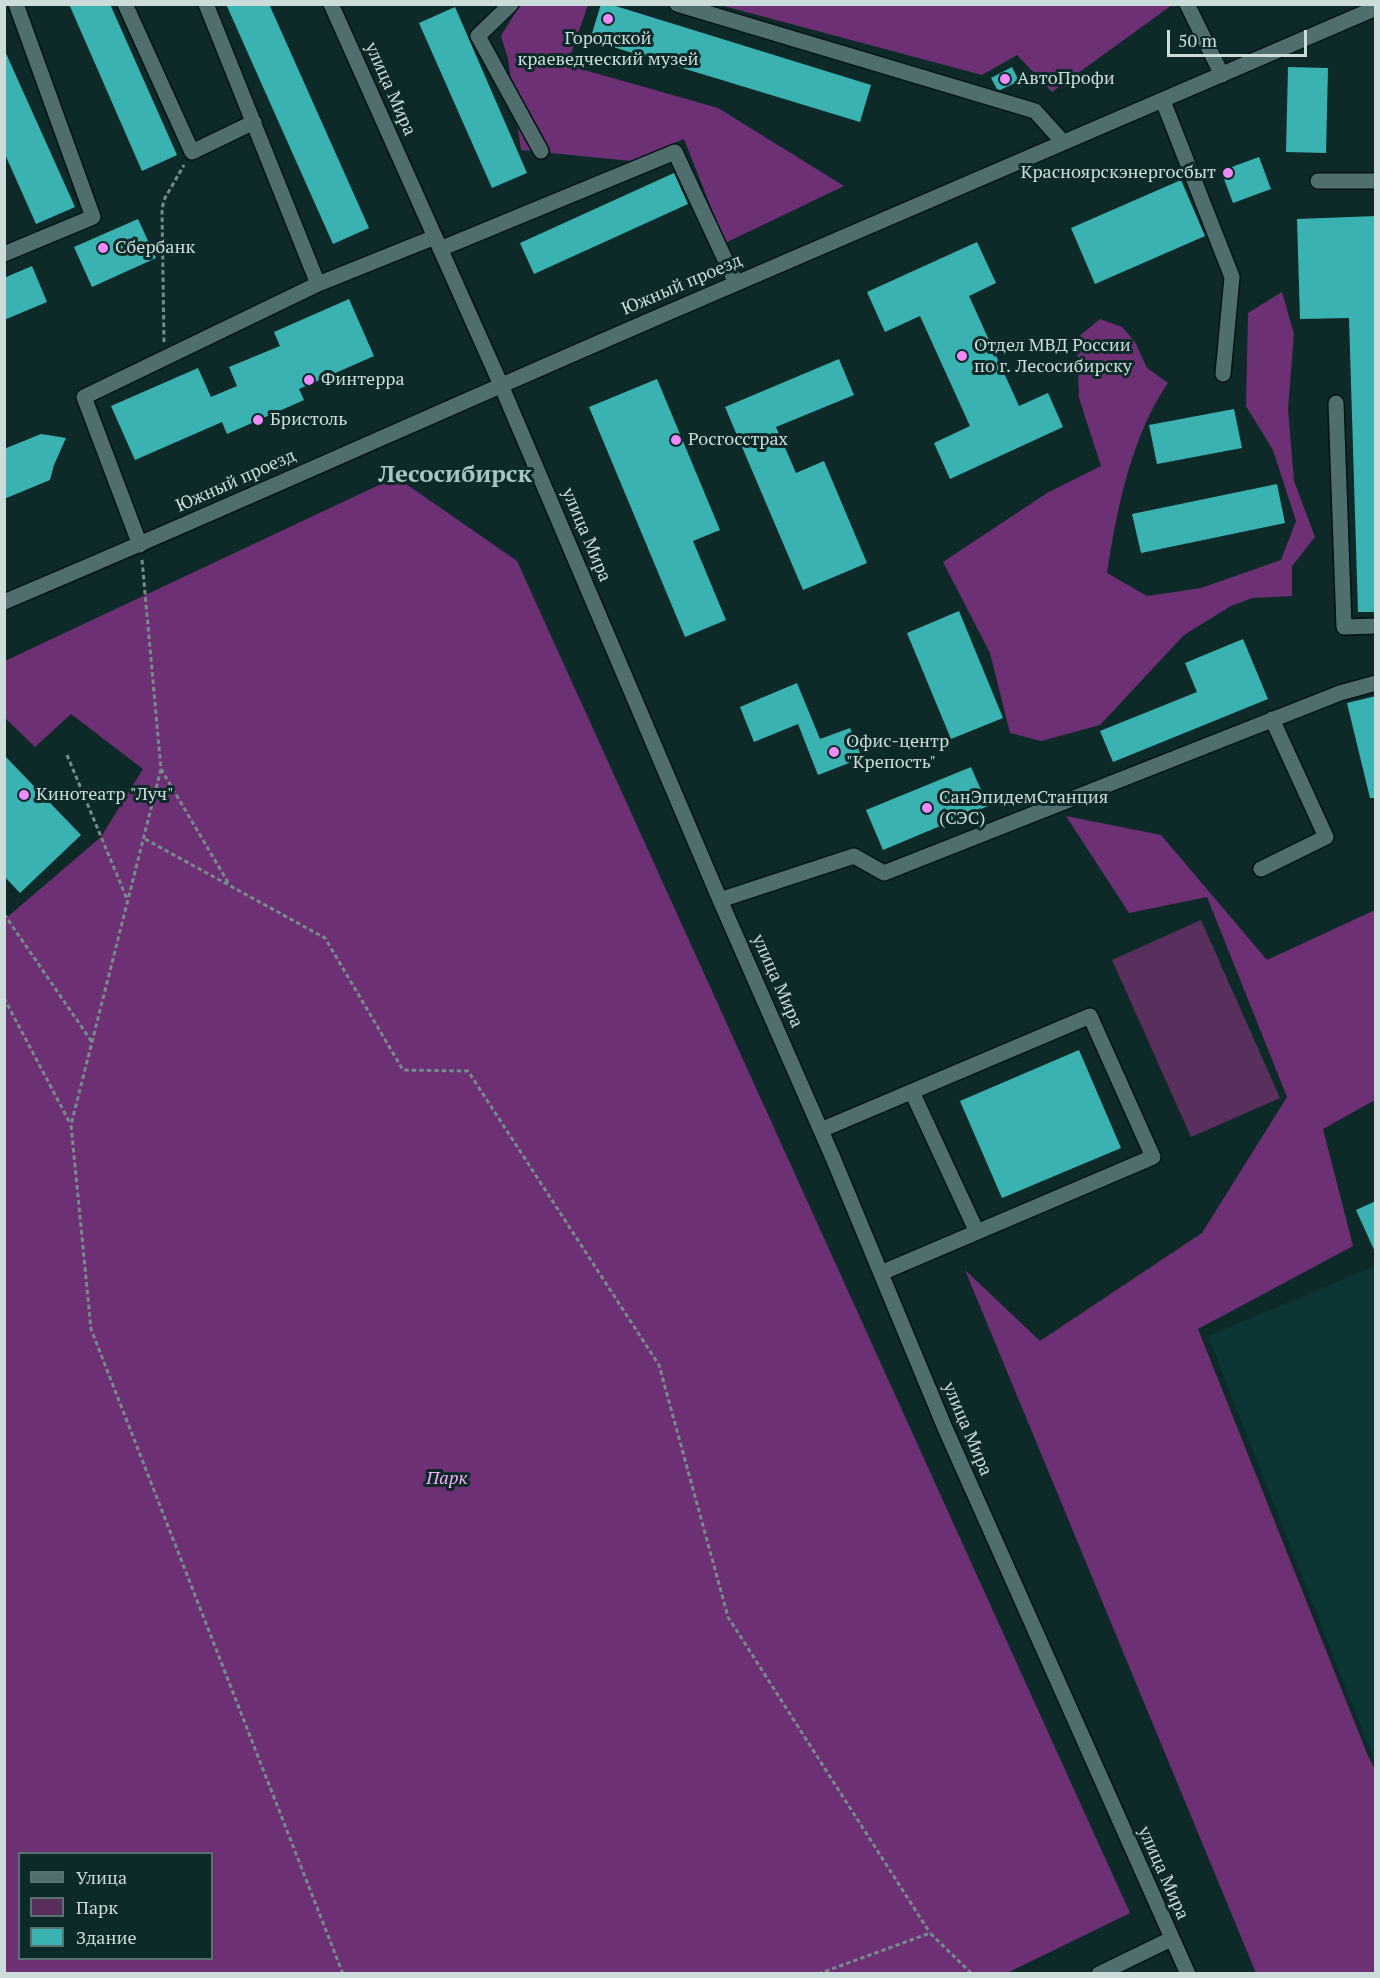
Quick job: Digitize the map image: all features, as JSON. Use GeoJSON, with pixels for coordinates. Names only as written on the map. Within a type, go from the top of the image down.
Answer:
{"type":"FeatureCollection","features":[{"type":"Feature","properties":{"kind":"street"},"geometry":{"type":"LineString","coordinates":[[4,254],[93,217],[16,4]]}},
{"type":"Feature","properties":{"kind":"street"},"geometry":{"type":"LineString","coordinates":[[125,4],[192,152],[254,122]]}},
{"type":"Feature","properties":{"kind":"street"},"geometry":{"type":"LineString","coordinates":[[207,4],[318,284]]}},
{"type":"Feature","properties":{"kind":"street","name":"улица Мира"},"geometry":{"type":"LineString","coordinates":[[331,4],[501,385],[720,900],[821,1130],[945,1428],[1188,1974]]}},
{"type":"Feature","properties":{"kind":"street"},"geometry":{"type":"LineString","coordinates":[[511,4],[478,36],[541,151]]}},
{"type":"Feature","properties":{"kind":"street"},"geometry":{"type":"LineString","coordinates":[[677,4],[1035,111],[1064,142]]}},
{"type":"Feature","properties":{"kind":"street"},"geometry":{"type":"LineString","coordinates":[[1187,4],[1222,75]]}},
{"type":"Feature","properties":{"kind":"street","name":"Южный проезд"},"geometry":{"type":"LineString","coordinates":[[4,602],[140,545],[736,283],[1376,8]]}},
{"type":"Feature","properties":{"kind":"street"},"geometry":{"type":"LineString","coordinates":[[1163,101],[1232,277],[1223,374]]}},
{"type":"Feature","properties":{"kind":"street"},"geometry":{"type":"LineString","coordinates":[[140,545],[84,397],[318,284],[438,243],[675,152],[736,283]]}},
{"type":"Feature","properties":{"kind":"street"},"geometry":{"type":"LineString","coordinates":[[1318,182],[1376,181]]}},
{"type":"Feature","properties":{"kind":"street"},"geometry":{"type":"LineString","coordinates":[[1336,403],[1344,627],[1376,626]]}},
{"type":"Feature","properties":{"kind":"street"},"geometry":{"type":"LineString","coordinates":[[720,900],[854,856],[884,873],[1272,719],[1340,693],[1376,683]]}},
{"type":"Feature","properties":{"kind":"street"},"geometry":{"type":"LineString","coordinates":[[1261,869],[1326,837],[1272,719]]}},
{"type":"Feature","properties":{"kind":"street"},"geometry":{"type":"LineString","coordinates":[[821,1130],[1090,1016],[1153,1157],[881,1273]]}},
{"type":"Feature","properties":{"kind":"street"},"geometry":{"type":"LineString","coordinates":[[912,1092],[976,1232]]}},
{"type":"Feature","properties":{"kind":"street"},"geometry":{"type":"LineString","coordinates":[[1099,1974],[1171,1939]]}},
{"type":"Feature","properties":{"kind":"path"},"geometry":{"type":"LineString","coordinates":[[164,358],[162,208],[165,198],[192,152]]}},
{"type":"Feature","properties":{"kind":"path"},"geometry":{"type":"LineString","coordinates":[[140,545],[161,769],[71,1125],[91,1329],[343,1974]]}},
{"type":"Feature","properties":{"kind":"path"},"geometry":{"type":"LineString","coordinates":[[67,755],[128,901]]}},
{"type":"Feature","properties":{"kind":"path"},"geometry":{"type":"LineString","coordinates":[[161,769],[230,886]]}},
{"type":"Feature","properties":{"kind":"path"},"geometry":{"type":"LineString","coordinates":[[144,838],[325,938],[403,1070],[468,1071],[659,1365],[728,1617],[930,1933],[972,1974]]}},
{"type":"Feature","properties":{"kind":"path"},"geometry":{"type":"LineString","coordinates":[[4,914],[92,1042]]}},
{"type":"Feature","properties":{"kind":"path"},"geometry":{"type":"LineString","coordinates":[[4,998],[71,1125]]}},
{"type":"Feature","properties":{"kind":"path"},"geometry":{"type":"LineString","coordinates":[[818,1974],[930,1933]]}},
{"type":"Feature","properties":{"kind":"shaded area"},"geometry":{"type":"Polygon","coordinates":[[[1375,1266],[1375,1762],[1208,1336],[1375,1266]]]}},
{"type":"Feature","properties":{"kind":"green space"},"geometry":{"type":"Polygon","coordinates":[[[520,5],[588,5],[567,65],[718,108],[844,186],[725,243],[684,139],[631,161],[521,150],[508,59],[501,36],[520,5]]]}},
{"type":"Feature","properties":{"kind":"green space"},"geometry":{"type":"Polygon","coordinates":[[[720,5],[1172,5],[1052,92],[1017,55],[982,75],[720,5]]]}},
{"type":"Feature","properties":{"kind":"green space"},"geometry":{"type":"Polygon","coordinates":[[[1282,292],[1294,334],[1288,409],[1294,481],[1315,537],[1292,566],[1292,596],[1252,598],[1231,606],[1184,635],[1100,725],[1041,741],[1010,733],[990,653],[943,562],[1047,493],[1101,466],[1079,398],[1077,338],[1100,319],[1122,327],[1135,342],[1147,368],[1168,383],[1144,426],[1127,474],[1107,573],[1147,596],[1201,588],[1281,560],[1296,521],[1273,450],[1246,406],[1248,313],[1282,292]]]}},
{"type":"Feature","properties":{"kind":"green space","name":"Парк"},"geometry":{"type":"Polygon","coordinates":[[[396,477],[517,561],[1130,1913],[1007,1973],[5,1973],[5,919],[101,837],[143,769],[71,714],[35,747],[5,718],[5,661],[396,477]]]}},
{"type":"Feature","properties":{"kind":"green space"},"geometry":{"type":"Polygon","coordinates":[[[1066,816],[1161,835],[1267,960],[1375,910],[1375,1100],[1323,1129],[1353,1246],[1198,1329],[1375,1769],[1375,1973],[1256,1973],[965,1270],[1040,1341],[1202,1233],[1287,1097],[1207,897],[1129,913],[1066,816]]]}},
{"type":"Feature","properties":{"kind":"green space"},"geometry":{"type":"Polygon","coordinates":[[[1201,920],[1280,1098],[1191,1137],[1112,960],[1201,920]]]}},
{"type":"Feature","properties":{"kind":"building"},"geometry":{"type":"Polygon","coordinates":[[[69,4],[110,4],[177,155],[142,171],[69,4]]]}},
{"type":"Feature","properties":{"kind":"building"},"geometry":{"type":"Polygon","coordinates":[[[226,4],[269,4],[369,228],[333,244],[226,4]]]}},
{"type":"Feature","properties":{"kind":"building"},"geometry":{"type":"Polygon","coordinates":[[[601,4],[609,4],[871,85],[860,122],[590,40],[601,4]]]}},
{"type":"Feature","properties":{"kind":"building"},"geometry":{"type":"Polygon","coordinates":[[[455,7],[527,173],[492,188],[419,23],[455,7]]]}},
{"type":"Feature","properties":{"kind":"building"},"geometry":{"type":"Polygon","coordinates":[[[4,49],[75,207],[36,224],[4,152],[4,49]]]}},
{"type":"Feature","properties":{"kind":"building","name":"АвтоПрофи"},"geometry":{"type":"Polygon","coordinates":[[[1012,67],[1019,81],[1000,90],[997,89],[991,78],[1012,67]]]}},
{"type":"Feature","properties":{"kind":"building"},"geometry":{"type":"Polygon","coordinates":[[[1288,67],[1328,68],[1326,153],[1286,152],[1288,67]]]}},
{"type":"Feature","properties":{"kind":"building"},"geometry":{"type":"Polygon","coordinates":[[[1259,157],[1271,189],[1233,203],[1221,171],[1259,157]]]}},
{"type":"Feature","properties":{"kind":"building"},"geometry":{"type":"Polygon","coordinates":[[[674,173],[688,204],[534,274],[520,243],[674,173]]]}},
{"type":"Feature","properties":{"kind":"building"},"geometry":{"type":"Polygon","coordinates":[[[1181,180],[1205,236],[1095,284],[1071,228],[1181,180]]]}},
{"type":"Feature","properties":{"kind":"building"},"geometry":{"type":"Polygon","coordinates":[[[1376,216],[1376,612],[1358,612],[1349,318],[1300,319],[1297,219],[1376,216]]]}},
{"type":"Feature","properties":{"kind":"building"},"geometry":{"type":"Polygon","coordinates":[[[138,219],[156,258],[92,287],[74,247],[138,219]]]}},
{"type":"Feature","properties":{"kind":"building"},"geometry":{"type":"Polygon","coordinates":[[[977,242],[996,283],[969,296],[1019,406],[1048,393],[1063,427],[950,479],[934,443],[970,426],[920,316],[885,332],[867,292],[977,242]]]}},
{"type":"Feature","properties":{"kind":"building"},"geometry":{"type":"Polygon","coordinates":[[[32,266],[47,302],[4,320],[4,278],[32,266]]]}},
{"type":"Feature","properties":{"kind":"building"},"geometry":{"type":"Polygon","coordinates":[[[349,299],[374,356],[299,389],[304,400],[227,434],[222,422],[135,460],[111,406],[198,368],[211,397],[237,386],[229,367],[280,346],[274,332],[349,299]]]}},
{"type":"Feature","properties":{"kind":"building"},"geometry":{"type":"Polygon","coordinates":[[[839,359],[854,395],[776,427],[796,473],[824,461],[867,563],[803,590],[725,407],[839,359]]]}},
{"type":"Feature","properties":{"kind":"building"},"geometry":{"type":"Polygon","coordinates":[[[657,379],[720,530],[693,541],[726,620],[685,637],[589,407],[657,379]]]}},
{"type":"Feature","properties":{"kind":"building"},"geometry":{"type":"Polygon","coordinates":[[[1234,409],[1242,448],[1157,464],[1149,425],[1234,409]]]}},
{"type":"Feature","properties":{"kind":"building"},"geometry":{"type":"Polygon","coordinates":[[[41,434],[66,438],[50,480],[4,499],[4,449],[41,434]]]}},
{"type":"Feature","properties":{"kind":"building"},"geometry":{"type":"Polygon","coordinates":[[[1277,484],[1285,523],[1141,553],[1132,514],[1277,484]]]}},
{"type":"Feature","properties":{"kind":"building"},"geometry":{"type":"Polygon","coordinates":[[[959,611],[1003,718],[951,739],[907,633],[959,611]]]}},
{"type":"Feature","properties":{"kind":"building"},"geometry":{"type":"Polygon","coordinates":[[[1243,639],[1268,699],[1113,762],[1100,731],[1197,692],[1185,663],[1243,639]]]}},
{"type":"Feature","properties":{"kind":"building"},"geometry":{"type":"Polygon","coordinates":[[[797,683],[820,739],[850,728],[862,758],[818,775],[798,724],[754,742],[740,707],[797,683]]]}},
{"type":"Feature","properties":{"kind":"building"},"geometry":{"type":"Polygon","coordinates":[[[1376,696],[1376,798],[1370,798],[1347,703],[1376,696]]]}},
{"type":"Feature","properties":{"kind":"building","name":"Кинотеатр \"Луч\""},"geometry":{"type":"Polygon","coordinates":[[[4,755],[81,835],[20,893],[4,876],[4,755]]]}},
{"type":"Feature","properties":{"kind":"building","name":"СанЭпидемСтанция (СЭС)"},"geometry":{"type":"Polygon","coordinates":[[[971,767],[988,806],[883,850],[866,810],[971,767]]]}},
{"type":"Feature","properties":{"kind":"building"},"geometry":{"type":"Polygon","coordinates":[[[1079,1050],[1121,1148],[1002,1198],[960,1101],[1079,1050]]]}},
{"type":"Feature","properties":{"kind":"building"},"geometry":{"type":"Polygon","coordinates":[[[1376,1201],[1376,1254],[1356,1210],[1376,1201]]]}},
{"type":"Feature","properties":{"kind":"place","name":"Городской краеведческий музей"},"geometry":{"type":"Point","coordinates":[608,19]}},
{"type":"Feature","properties":{"kind":"place","name":"АвтоПрофи"},"geometry":{"type":"Point","coordinates":[1005,79]}},
{"type":"Feature","properties":{"kind":"place","name":"Красноярскэнергосбыт"},"geometry":{"type":"Point","coordinates":[1228,173]}},
{"type":"Feature","properties":{"kind":"place","name":"Сбербанк"},"geometry":{"type":"Point","coordinates":[103,248]}},
{"type":"Feature","properties":{"kind":"place","name":"Отдел МВД России по г. Лесосибирску"},"geometry":{"type":"Point","coordinates":[962,356]}},
{"type":"Feature","properties":{"kind":"place","name":"Финтерра"},"geometry":{"type":"Point","coordinates":[309,380]}},
{"type":"Feature","properties":{"kind":"place","name":"Бристоль"},"geometry":{"type":"Point","coordinates":[258,420]}},
{"type":"Feature","properties":{"kind":"place","name":"Росгосстрах"},"geometry":{"type":"Point","coordinates":[676,440]}},
{"type":"Feature","properties":{"kind":"place","name":"Офис-центр \"Крепость\""},"geometry":{"type":"Point","coordinates":[834,752]}},
{"type":"Feature","properties":{"kind":"place","name":"Кинотеатр \"Луч\""},"geometry":{"type":"Point","coordinates":[24,795]}},
{"type":"Feature","properties":{"kind":"place","name":"СанЭпидемСтанция (СЭС)"},"geometry":{"type":"Point","coordinates":[927,808]}},
{"type":"Feature","properties":{"kind":"district","name":"Лесосибирск"},"geometry":{"type":"Point","coordinates":[455,475]}}]}
